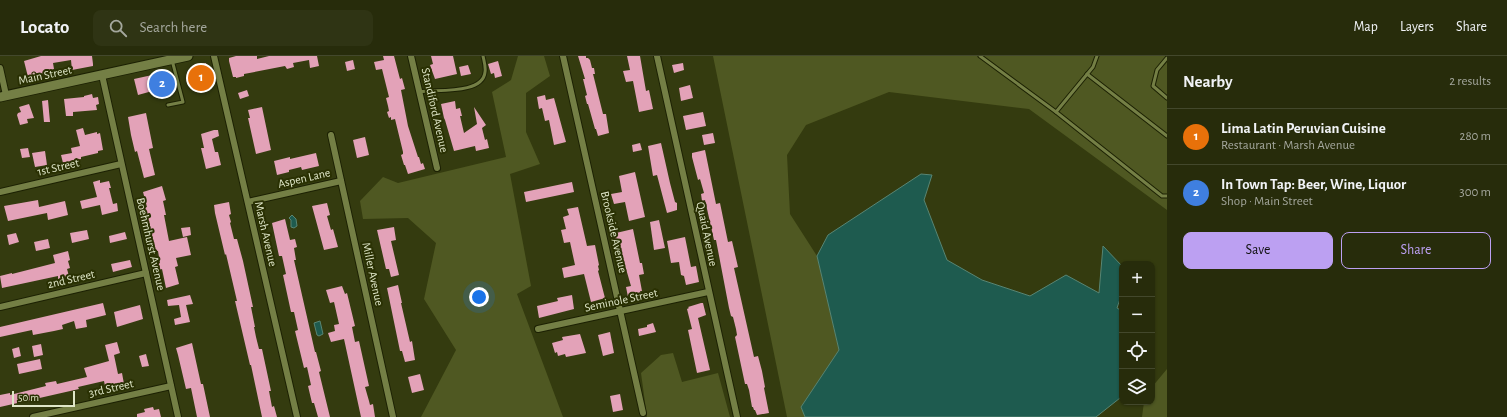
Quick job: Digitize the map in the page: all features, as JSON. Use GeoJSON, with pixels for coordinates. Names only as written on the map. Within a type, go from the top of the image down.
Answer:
{"type":"FeatureCollection","features":[{"type":"Feature","properties":{"kind":"main road","name":"Main Street"},"geometry":{"type":"LineString","coordinates":[[3,96],[188,56]]}},
{"type":"Feature","properties":{"kind":"street","name":"Marsh Avenue"},"geometry":{"type":"LineString","coordinates":[[214,56],[297,417]]}},
{"type":"Feature","properties":{"kind":"street","name":"Standiford Avenue"},"geometry":{"type":"LineString","coordinates":[[412,56],[438,168]]}},
{"type":"Feature","properties":{"kind":"street","name":"Brookside Avenue"},"geometry":{"type":"LineString","coordinates":[[563,56],[643,413]]}},
{"type":"Feature","properties":{"kind":"street","name":"Quaid Avenue"},"geometry":{"type":"LineString","coordinates":[[657,56],[708,292],[737,417]]}},
{"type":"Feature","properties":{"kind":"street"},"geometry":{"type":"LineString","coordinates":[[0,68],[3,96]]}},
{"type":"Feature","properties":{"kind":"street","name":"Boehmhurst Avenue"},"geometry":{"type":"LineString","coordinates":[[102,75],[178,417]]}},
{"type":"Feature","properties":{"kind":"street","name":"Miller Avenue"},"geometry":{"type":"LineString","coordinates":[[331,135],[393,417]]}},
{"type":"Feature","properties":{"kind":"street","name":"1st Street"},"geometry":{"type":"LineString","coordinates":[[0,192],[121,164]]}},
{"type":"Feature","properties":{"kind":"street","name":"Aspen Lane"},"geometry":{"type":"LineString","coordinates":[[248,202],[341,181]]}},
{"type":"Feature","properties":{"kind":"street","name":"2nd Street"},"geometry":{"type":"LineString","coordinates":[[0,307],[146,273]]}},
{"type":"Feature","properties":{"kind":"street","name":"Seminole Street"},"geometry":{"type":"LineString","coordinates":[[538,329],[708,292]]}},
{"type":"Feature","properties":{"kind":"street","name":"3rd Street"},"geometry":{"type":"LineString","coordinates":[[33,417],[171,386]]}},
{"type":"Feature","properties":{"kind":"lane"},"geometry":{"type":"LineString","coordinates":[[420,92],[426,90],[451,91],[467,87],[482,80],[486,73],[483,56]]}},
{"type":"Feature","properties":{"kind":"lane"},"geometry":{"type":"LineString","coordinates":[[980,56],[1056,112],[1162,196],[1167,196]]}},
{"type":"Feature","properties":{"kind":"lane"},"geometry":{"type":"LineString","coordinates":[[1056,112],[1093,67],[1097,56]]}},
{"type":"Feature","properties":{"kind":"lane"},"geometry":{"type":"LineString","coordinates":[[1167,58],[1157,70],[1153,86],[1167,98]]}},
{"type":"Feature","properties":{"kind":"lane"},"geometry":{"type":"LineString","coordinates":[[168,105],[183,102],[172,60]]}},
{"type":"Feature","properties":{"kind":"lane"},"geometry":{"type":"LineString","coordinates":[[1087,74],[1167,136]]}},
{"type":"Feature","properties":{"kind":"green space"},"geometry":{"type":"Polygon","coordinates":[[[518,56],[544,56],[550,76],[526,93],[526,132],[540,164],[510,174],[531,286],[517,294],[563,417],[421,417],[456,350],[424,299],[436,243],[408,218],[363,219],[360,201],[383,177],[398,183],[506,157],[492,92],[511,80],[518,56]]]}},
{"type":"Feature","properties":{"kind":"green space"},"geometry":{"type":"Polygon","coordinates":[[[713,56],[1167,56],[1167,210],[1029,109],[889,92],[806,125],[787,155],[790,214],[817,256],[839,350],[801,407],[805,417],[787,417],[713,56]]]}},
{"type":"Feature","properties":{"kind":"green space"},"geometry":{"type":"Polygon","coordinates":[[[673,353],[682,382],[718,373],[730,417],[647,417],[641,373],[661,355],[673,353]]]}},
{"type":"Feature","properties":{"kind":"green space"},"geometry":{"type":"Polygon","coordinates":[[[1167,369],[1167,417],[1142,417],[1144,405],[1155,405],[1155,383],[1167,369]]]}},
{"type":"Feature","properties":{"kind":"water"},"geometry":{"type":"Polygon","coordinates":[[[921,174],[932,175],[924,200],[947,260],[982,280],[1030,296],[1066,275],[1099,293],[1103,246],[1119,263],[1119,302],[1117,308],[1119,309],[1119,399],[1096,417],[805,417],[801,407],[839,350],[817,256],[828,235],[921,174]]]}},
{"type":"Feature","properties":{"kind":"water"},"geometry":{"type":"Polygon","coordinates":[[[292,215],[296,219],[297,226],[294,228],[291,227],[291,220],[289,218],[292,215]]]}},
{"type":"Feature","properties":{"kind":"water"},"geometry":{"type":"Polygon","coordinates":[[[320,321],[323,334],[319,336],[317,335],[314,323],[320,321]]]}},
{"type":"Feature","properties":{"kind":"building"},"geometry":{"type":"Polygon","coordinates":[[[41,56],[92,56],[93,66],[72,70],[71,60],[53,63],[54,69],[50,70],[50,72],[28,77],[24,61],[41,56]]]}},
{"type":"Feature","properties":{"kind":"building"},"geometry":{"type":"Polygon","coordinates":[[[236,56],[257,56],[257,59],[269,56],[317,56],[319,66],[310,68],[309,60],[293,63],[294,67],[287,69],[285,66],[244,74],[244,76],[236,78],[233,77],[229,58],[236,56]]]}},
{"type":"Feature","properties":{"kind":"building"},"geometry":{"type":"Polygon","coordinates":[[[383,56],[394,56],[400,79],[402,78],[405,89],[401,90],[408,126],[418,157],[421,164],[423,163],[425,169],[408,174],[401,155],[403,152],[395,119],[391,120],[391,117],[389,118],[387,112],[389,111],[386,98],[389,97],[382,69],[376,70],[374,62],[384,60],[383,56]]]}},
{"type":"Feature","properties":{"kind":"building"},"geometry":{"type":"Polygon","coordinates":[[[431,56],[453,56],[457,74],[435,79],[430,65],[433,64],[431,56]]]}},
{"type":"Feature","properties":{"kind":"building"},"geometry":{"type":"Polygon","coordinates":[[[578,56],[586,56],[586,58],[590,60],[592,68],[594,68],[595,74],[593,74],[603,114],[606,114],[609,133],[598,136],[595,129],[585,96],[587,95],[583,79],[585,79],[578,56]]]}},
{"type":"Feature","properties":{"kind":"building"},"geometry":{"type":"Polygon","coordinates":[[[627,56],[640,56],[646,91],[649,90],[653,109],[639,112],[633,81],[626,82],[623,71],[630,70],[627,56]]]}},
{"type":"Feature","properties":{"kind":"building"},"geometry":{"type":"Polygon","coordinates":[[[353,60],[355,69],[347,71],[345,62],[353,60]]]}},
{"type":"Feature","properties":{"kind":"building"},"geometry":{"type":"Polygon","coordinates":[[[498,61],[502,76],[495,78],[494,73],[491,74],[488,64],[498,61]]]}},
{"type":"Feature","properties":{"kind":"building"},"geometry":{"type":"Polygon","coordinates":[[[206,63],[211,86],[202,88],[203,91],[196,92],[191,70],[196,69],[197,65],[206,63]]]}},
{"type":"Feature","properties":{"kind":"building"},"geometry":{"type":"Polygon","coordinates":[[[683,63],[684,70],[674,73],[672,65],[683,63]]]}},
{"type":"Feature","properties":{"kind":"building"},"geometry":{"type":"Polygon","coordinates":[[[468,65],[471,74],[461,76],[459,67],[468,65]]]}},
{"type":"Feature","properties":{"kind":"building"},"geometry":{"type":"Polygon","coordinates":[[[166,72],[171,91],[158,96],[156,90],[138,95],[134,79],[166,72]]]}},
{"type":"Feature","properties":{"kind":"building"},"geometry":{"type":"Polygon","coordinates":[[[690,85],[693,98],[681,101],[679,88],[690,85]]]}},
{"type":"Feature","properties":{"kind":"building"},"geometry":{"type":"Polygon","coordinates":[[[247,90],[249,96],[240,99],[238,93],[247,90]]]}},
{"type":"Feature","properties":{"kind":"building"},"geometry":{"type":"Polygon","coordinates":[[[92,94],[93,98],[98,97],[99,104],[96,105],[97,110],[73,112],[73,116],[66,116],[64,99],[84,97],[92,94]]]}},
{"type":"Feature","properties":{"kind":"building"},"geometry":{"type":"Polygon","coordinates":[[[545,95],[546,100],[554,98],[566,142],[554,145],[549,120],[545,121],[542,108],[539,109],[537,97],[545,95]]]}},
{"type":"Feature","properties":{"kind":"building"},"geometry":{"type":"Polygon","coordinates":[[[48,100],[50,122],[44,122],[42,101],[48,100]]]}},
{"type":"Feature","properties":{"kind":"building"},"geometry":{"type":"Polygon","coordinates":[[[455,101],[456,109],[460,108],[462,116],[460,116],[464,133],[477,124],[474,107],[486,125],[482,128],[489,148],[476,151],[475,146],[454,151],[441,104],[455,101]]]}},
{"type":"Feature","properties":{"kind":"building"},"geometry":{"type":"Polygon","coordinates":[[[29,104],[34,118],[27,119],[28,123],[20,125],[17,115],[21,112],[19,107],[29,104]]]}},
{"type":"Feature","properties":{"kind":"building"},"geometry":{"type":"Polygon","coordinates":[[[262,107],[271,150],[256,154],[248,118],[250,118],[248,110],[262,107]]]}},
{"type":"Feature","properties":{"kind":"building"},"geometry":{"type":"Polygon","coordinates":[[[703,112],[706,126],[686,130],[683,116],[703,112]]]}},
{"type":"Feature","properties":{"kind":"building"},"geometry":{"type":"Polygon","coordinates":[[[146,113],[153,148],[149,149],[155,175],[144,178],[137,151],[135,152],[128,117],[146,113]]]}},
{"type":"Feature","properties":{"kind":"building"},"geometry":{"type":"Polygon","coordinates":[[[83,128],[85,135],[97,132],[97,134],[100,133],[103,150],[98,151],[98,153],[81,157],[81,159],[63,163],[61,155],[72,153],[71,148],[80,146],[76,130],[83,128]]]}},
{"type":"Feature","properties":{"kind":"building"},"geometry":{"type":"Polygon","coordinates":[[[218,130],[219,136],[212,139],[215,152],[218,152],[221,165],[206,169],[201,148],[204,148],[201,134],[218,130]]]}},
{"type":"Feature","properties":{"kind":"building"},"geometry":{"type":"Polygon","coordinates":[[[713,133],[715,143],[704,145],[702,135],[713,133]]]}},
{"type":"Feature","properties":{"kind":"building"},"geometry":{"type":"Polygon","coordinates":[[[365,137],[369,155],[357,158],[353,140],[365,137]]]}},
{"type":"Feature","properties":{"kind":"building"},"geometry":{"type":"Polygon","coordinates":[[[640,143],[642,150],[633,152],[632,145],[640,143]]]}},
{"type":"Feature","properties":{"kind":"building"},"geometry":{"type":"Polygon","coordinates":[[[661,143],[675,202],[677,203],[677,210],[667,213],[657,175],[653,176],[648,146],[661,143]]]}},
{"type":"Feature","properties":{"kind":"building"},"geometry":{"type":"Polygon","coordinates":[[[28,148],[30,157],[22,158],[20,149],[28,148]]]}},
{"type":"Feature","properties":{"kind":"building"},"geometry":{"type":"Polygon","coordinates":[[[705,150],[716,204],[720,203],[728,242],[732,241],[738,267],[734,268],[754,357],[758,356],[762,371],[769,413],[757,415],[752,407],[747,384],[745,384],[735,337],[737,335],[736,329],[729,308],[716,240],[714,240],[705,200],[702,201],[701,194],[704,193],[700,179],[698,180],[692,157],[692,153],[705,150]]]}},
{"type":"Feature","properties":{"kind":"building"},"geometry":{"type":"Polygon","coordinates":[[[45,151],[47,165],[35,167],[32,153],[45,151]]]}},
{"type":"Feature","properties":{"kind":"building"},"geometry":{"type":"Polygon","coordinates":[[[316,153],[319,166],[302,170],[301,167],[277,175],[274,161],[316,153]]]}},
{"type":"Feature","properties":{"kind":"building"},"geometry":{"type":"Polygon","coordinates":[[[635,172],[645,217],[629,221],[625,202],[614,204],[611,194],[622,192],[619,176],[635,172]]]}},
{"type":"Feature","properties":{"kind":"building"},"geometry":{"type":"Polygon","coordinates":[[[100,180],[100,183],[109,181],[113,204],[117,203],[118,211],[102,215],[100,205],[82,209],[80,201],[97,197],[93,182],[100,180]]]}},
{"type":"Feature","properties":{"kind":"building"},"geometry":{"type":"Polygon","coordinates":[[[572,182],[574,192],[526,202],[524,192],[572,182]]]}},
{"type":"Feature","properties":{"kind":"building"},"geometry":{"type":"Polygon","coordinates":[[[162,186],[166,200],[163,201],[166,215],[164,215],[169,241],[187,237],[191,255],[176,258],[178,266],[175,267],[179,284],[166,288],[162,269],[159,270],[158,264],[160,263],[158,251],[154,251],[150,234],[148,235],[146,226],[149,225],[144,208],[147,207],[143,192],[162,186]]]}},
{"type":"Feature","properties":{"kind":"building"},"geometry":{"type":"Polygon","coordinates":[[[38,200],[39,207],[65,201],[68,215],[48,220],[47,213],[8,221],[4,206],[38,200]]]}},
{"type":"Feature","properties":{"kind":"building"},"geometry":{"type":"Polygon","coordinates":[[[229,202],[231,214],[229,215],[230,223],[234,239],[237,239],[243,261],[253,307],[251,307],[256,337],[259,349],[262,349],[271,391],[269,391],[272,407],[274,406],[277,417],[262,417],[235,301],[237,301],[215,213],[214,205],[229,202]]]}},
{"type":"Feature","properties":{"kind":"building"},"geometry":{"type":"Polygon","coordinates":[[[327,203],[330,215],[327,216],[331,230],[333,229],[338,247],[324,250],[312,206],[327,203]]]}},
{"type":"Feature","properties":{"kind":"building"},"geometry":{"type":"Polygon","coordinates":[[[578,207],[587,246],[595,245],[599,265],[598,271],[605,298],[591,302],[584,274],[564,278],[562,268],[575,265],[570,242],[564,243],[561,230],[566,229],[563,217],[569,215],[567,209],[578,207]]]}},
{"type":"Feature","properties":{"kind":"building"},"geometry":{"type":"Polygon","coordinates":[[[285,219],[290,240],[295,239],[297,247],[294,248],[296,260],[294,260],[315,352],[321,371],[319,372],[330,417],[318,417],[314,403],[312,403],[308,386],[311,385],[307,367],[304,368],[295,331],[298,330],[294,312],[291,312],[283,275],[286,274],[282,256],[279,256],[272,223],[285,219]]]}},
{"type":"Feature","properties":{"kind":"building"},"geometry":{"type":"Polygon","coordinates":[[[659,220],[665,248],[654,250],[650,222],[659,220]]]}},
{"type":"Feature","properties":{"kind":"building"},"geometry":{"type":"Polygon","coordinates":[[[190,227],[191,235],[183,237],[181,228],[190,227]]]}},
{"type":"Feature","properties":{"kind":"building"},"geometry":{"type":"Polygon","coordinates":[[[394,227],[396,240],[391,241],[399,275],[391,277],[389,269],[386,269],[377,230],[394,227]]]}},
{"type":"Feature","properties":{"kind":"building"},"geometry":{"type":"Polygon","coordinates":[[[633,229],[640,263],[642,263],[644,274],[639,275],[642,291],[640,291],[641,294],[628,297],[626,287],[631,286],[624,262],[619,262],[614,235],[616,235],[616,233],[633,229]]]}},
{"type":"Feature","properties":{"kind":"building"},"geometry":{"type":"Polygon","coordinates":[[[87,230],[89,239],[72,243],[70,233],[87,230]]]}},
{"type":"Feature","properties":{"kind":"building"},"geometry":{"type":"Polygon","coordinates":[[[125,232],[127,239],[110,243],[109,236],[125,232]]]}},
{"type":"Feature","properties":{"kind":"building"},"geometry":{"type":"Polygon","coordinates":[[[16,233],[19,242],[9,245],[7,235],[16,233]]]}},
{"type":"Feature","properties":{"kind":"building"},"geometry":{"type":"Polygon","coordinates":[[[685,237],[691,267],[696,266],[699,282],[686,285],[684,276],[681,275],[679,262],[671,263],[667,241],[685,237]]]}},
{"type":"Feature","properties":{"kind":"building"},"geometry":{"type":"Polygon","coordinates":[[[48,239],[50,248],[36,251],[34,242],[48,239]]]}},
{"type":"Feature","properties":{"kind":"building"},"geometry":{"type":"Polygon","coordinates":[[[68,251],[70,268],[67,269],[69,276],[58,279],[58,276],[2,288],[0,276],[55,263],[53,255],[68,251]]]}},
{"type":"Feature","properties":{"kind":"building"},"geometry":{"type":"Polygon","coordinates":[[[130,260],[132,267],[113,272],[111,264],[130,260]]]}},
{"type":"Feature","properties":{"kind":"building"},"geometry":{"type":"Polygon","coordinates":[[[398,285],[410,342],[412,341],[415,360],[405,362],[402,351],[400,351],[387,288],[398,285]]]}},
{"type":"Feature","properties":{"kind":"building"},"geometry":{"type":"Polygon","coordinates":[[[342,286],[345,294],[347,293],[355,326],[352,327],[355,342],[359,341],[369,386],[365,387],[370,405],[373,404],[375,417],[361,417],[344,339],[331,342],[328,333],[335,331],[334,325],[339,324],[334,302],[330,303],[326,290],[342,286]]]}},
{"type":"Feature","properties":{"kind":"building"},"geometry":{"type":"Polygon","coordinates":[[[190,295],[193,304],[186,305],[190,322],[175,325],[174,319],[181,317],[179,305],[168,306],[167,300],[190,295]]]}},
{"type":"Feature","properties":{"kind":"building"},"geometry":{"type":"Polygon","coordinates":[[[572,295],[574,309],[539,318],[537,306],[558,301],[557,298],[572,295]]]}},
{"type":"Feature","properties":{"kind":"building"},"geometry":{"type":"Polygon","coordinates":[[[103,303],[106,315],[86,320],[87,327],[76,329],[74,321],[62,325],[63,329],[54,331],[33,335],[32,330],[0,337],[0,327],[103,303]]]}},
{"type":"Feature","properties":{"kind":"building"},"geometry":{"type":"Polygon","coordinates":[[[703,303],[706,315],[698,318],[710,370],[697,373],[688,330],[692,329],[687,309],[689,308],[688,307],[703,303]]]}},
{"type":"Feature","properties":{"kind":"building"},"geometry":{"type":"Polygon","coordinates":[[[140,305],[143,319],[117,327],[114,312],[140,305]]]}},
{"type":"Feature","properties":{"kind":"building"},"geometry":{"type":"Polygon","coordinates":[[[653,323],[656,332],[639,336],[638,329],[647,327],[647,325],[653,323]]]}},
{"type":"Feature","properties":{"kind":"building"},"geometry":{"type":"Polygon","coordinates":[[[610,332],[614,353],[603,356],[598,335],[610,332]]]}},
{"type":"Feature","properties":{"kind":"building"},"geometry":{"type":"Polygon","coordinates":[[[580,334],[586,353],[566,357],[565,354],[558,356],[557,352],[555,353],[552,343],[563,340],[562,337],[580,334]]]}},
{"type":"Feature","properties":{"kind":"building"},"geometry":{"type":"Polygon","coordinates":[[[117,342],[120,353],[114,355],[118,374],[122,373],[124,384],[105,386],[104,381],[78,387],[79,389],[0,407],[0,395],[10,393],[10,395],[46,386],[45,383],[56,381],[57,384],[87,377],[84,368],[109,361],[105,345],[117,342]]]}},
{"type":"Feature","properties":{"kind":"building"},"geometry":{"type":"Polygon","coordinates":[[[192,343],[210,417],[197,417],[191,388],[186,389],[176,348],[192,343]]]}},
{"type":"Feature","properties":{"kind":"building"},"geometry":{"type":"Polygon","coordinates":[[[41,344],[43,355],[34,357],[32,346],[41,344]]]}},
{"type":"Feature","properties":{"kind":"building"},"geometry":{"type":"Polygon","coordinates":[[[19,347],[21,356],[14,358],[12,349],[19,347]]]}},
{"type":"Feature","properties":{"kind":"building"},"geometry":{"type":"Polygon","coordinates":[[[146,354],[149,366],[142,367],[139,356],[146,354]]]}},
{"type":"Feature","properties":{"kind":"building"},"geometry":{"type":"Polygon","coordinates":[[[40,359],[42,369],[19,374],[17,364],[40,359]]]}},
{"type":"Feature","properties":{"kind":"building"},"geometry":{"type":"Polygon","coordinates":[[[420,374],[424,390],[412,393],[408,377],[420,374]]]}},
{"type":"Feature","properties":{"kind":"building"},"geometry":{"type":"Polygon","coordinates":[[[620,394],[623,410],[613,412],[610,396],[620,394]]]}},
{"type":"Feature","properties":{"kind":"building"},"geometry":{"type":"Polygon","coordinates":[[[153,407],[154,410],[159,409],[161,417],[137,417],[137,414],[145,412],[144,409],[153,407]]]}},
{"type":"Feature","properties":{"kind":"place","name":"Lima Latin Peruvian Cuisine"},"geometry":{"type":"Point","coordinates":[201,78]}},
{"type":"Feature","properties":{"kind":"place","name":"In Town Tap: Beer, Wine, Liquor"},"geometry":{"type":"Point","coordinates":[162,84]}}]}
